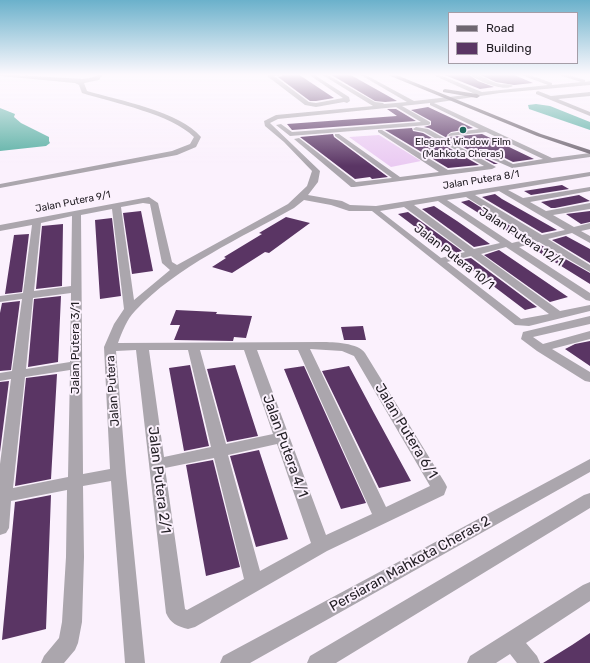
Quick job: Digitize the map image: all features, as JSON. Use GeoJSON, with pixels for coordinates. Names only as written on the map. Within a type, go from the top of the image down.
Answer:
{"type":"FeatureCollection","features":[{"type":"Feature","properties":{"kind":"main road"},"geometry":{"type":"LineString","coordinates":[[455,105],[466,106],[539,135],[590,152]]}},
{"type":"Feature","properties":{"kind":"main road"},"geometry":{"type":"LineString","coordinates":[[475,105],[548,133],[590,146]]}},
{"type":"Feature","properties":{"kind":"street"},"geometry":{"type":"LineString","coordinates":[[0,186],[174,153],[193,145],[198,138],[195,132],[188,128],[159,115],[126,105]]}},
{"type":"Feature","properties":{"kind":"street"},"geometry":{"type":"LineString","coordinates":[[349,105],[359,110]]}},
{"type":"Feature","properties":{"kind":"street"},"geometry":{"type":"LineString","coordinates":[[354,105],[359,110]]}},
{"type":"Feature","properties":{"kind":"street","name":"Jalan Putera"},"geometry":{"type":"LineString","coordinates":[[311,114],[330,115],[391,105]]}},
{"type":"Feature","properties":{"kind":"street"},"geometry":{"type":"LineString","coordinates":[[403,110],[410,105]]}},
{"type":"Feature","properties":{"kind":"street","name":"Jalan Putera"},"geometry":{"type":"LineString","coordinates":[[135,663],[118,473],[110,347],[120,324],[130,309],[176,270],[291,206],[303,197],[315,180],[316,170],[290,140],[267,125],[267,121],[276,117],[359,110],[403,110],[426,105]]}},
{"type":"Feature","properties":{"kind":"street"},"geometry":{"type":"LineString","coordinates":[[439,105],[486,130],[553,161]]}},
{"type":"Feature","properties":{"kind":"street"},"geometry":{"type":"LineString","coordinates":[[566,105],[589,113]]}},
{"type":"Feature","properties":{"kind":"street"},"geometry":{"type":"LineString","coordinates":[[569,106],[576,105]]}},
{"type":"Feature","properties":{"kind":"street"},"geometry":{"type":"LineString","coordinates":[[428,123],[290,134],[279,125],[280,122],[284,121],[330,115],[403,110],[465,142]]}},
{"type":"Feature","properties":{"kind":"street"},"geometry":{"type":"LineString","coordinates":[[423,128],[492,167],[354,185],[290,140],[423,128]]}},
{"type":"Feature","properties":{"kind":"street"},"geometry":{"type":"LineString","coordinates":[[451,135],[486,130]]}},
{"type":"Feature","properties":{"kind":"street"},"geometry":{"type":"LineString","coordinates":[[380,132],[447,174]]}},
{"type":"Feature","properties":{"kind":"street"},"geometry":{"type":"LineString","coordinates":[[337,135],[400,180]]}},
{"type":"Feature","properties":{"kind":"street"},"geometry":{"type":"LineString","coordinates":[[479,150],[512,166],[590,155]]}},
{"type":"Feature","properties":{"kind":"street","name":"Jalan Putera 8/1"},"geometry":{"type":"LineString","coordinates":[[303,197],[334,203],[343,207],[376,209],[590,174]]}},
{"type":"Feature","properties":{"kind":"street"},"geometry":{"type":"LineString","coordinates":[[499,188],[590,240]]}},
{"type":"Feature","properties":{"kind":"street"},"geometry":{"type":"LineString","coordinates":[[522,201],[590,189]]}},
{"type":"Feature","properties":{"kind":"street"},"geometry":{"type":"LineString","coordinates":[[467,194],[590,269]]}},
{"type":"Feature","properties":{"kind":"street","name":"Jalan Putera 12/1"},"geometry":{"type":"LineString","coordinates":[[438,198],[590,298]]}},
{"type":"Feature","properties":{"kind":"street","name":"Jalan Putera 9/1"},"geometry":{"type":"LineString","coordinates":[[0,228],[149,200],[154,203],[167,263],[176,270]]}},
{"type":"Feature","properties":{"kind":"street"},"geometry":{"type":"LineString","coordinates":[[406,204],[559,316],[590,308]]}},
{"type":"Feature","properties":{"kind":"street"},"geometry":{"type":"LineString","coordinates":[[116,205],[130,309]]}},
{"type":"Feature","properties":{"kind":"street"},"geometry":{"type":"LineString","coordinates":[[544,214],[590,206]]}},
{"type":"Feature","properties":{"kind":"street","name":"Jalan Putera 10/1"},"geometry":{"type":"LineString","coordinates":[[376,209],[376,212],[519,323],[559,316]]}},
{"type":"Feature","properties":{"kind":"street","name":"Jalan Putera 3/1"},"geometry":{"type":"LineString","coordinates":[[51,663],[68,642],[72,622],[75,557],[76,289],[78,213]]}},
{"type":"Feature","properties":{"kind":"street"},"geometry":{"type":"LineString","coordinates":[[0,528],[2,497],[37,220]]}},
{"type":"Feature","properties":{"kind":"street"},"geometry":{"type":"LineString","coordinates":[[440,261],[590,226]]}},
{"type":"Feature","properties":{"kind":"street"},"geometry":{"type":"LineString","coordinates":[[0,299],[76,289]]}},
{"type":"Feature","properties":{"kind":"street"},"geometry":{"type":"LineString","coordinates":[[590,320],[527,335],[527,339],[590,378]]}},
{"type":"Feature","properties":{"kind":"street"},"geometry":{"type":"LineString","coordinates":[[541,348],[590,335]]}},
{"type":"Feature","properties":{"kind":"street","name":"Jalan Putera 2/1"},"geometry":{"type":"LineString","coordinates":[[142,346],[176,613]]}},
{"type":"Feature","properties":{"kind":"street"},"geometry":{"type":"LineString","coordinates":[[193,346],[254,584]]}},
{"type":"Feature","properties":{"kind":"street","name":"Jalan Putera 4/1"},"geometry":{"type":"LineString","coordinates":[[249,346],[321,546]]}},
{"type":"Feature","properties":{"kind":"street"},"geometry":{"type":"LineString","coordinates":[[302,346],[382,516]]}},
{"type":"Feature","properties":{"kind":"street","name":"Jalan Putera 6/1"},"geometry":{"type":"LineString","coordinates":[[110,347],[347,347],[358,353],[439,484],[438,490],[321,546],[188,620],[181,618],[176,613]]}},
{"type":"Feature","properties":{"kind":"street"},"geometry":{"type":"LineString","coordinates":[[0,377],[76,365]]}},
{"type":"Feature","properties":{"kind":"street"},"geometry":{"type":"LineString","coordinates":[[157,464],[282,438]]}},
{"type":"Feature","properties":{"kind":"street","name":"Persiaran Mahkota Cheras 2"},"geometry":{"type":"LineString","coordinates":[[230,663],[590,465]]}},
{"type":"Feature","properties":{"kind":"street"},"geometry":{"type":"LineString","coordinates":[[2,497],[118,473]]}},
{"type":"Feature","properties":{"kind":"street"},"geometry":{"type":"LineString","coordinates":[[317,663],[590,500]]}},
{"type":"Feature","properties":{"kind":"street"},"geometry":{"type":"LineString","coordinates":[[477,663],[590,591]]}},
{"type":"Feature","properties":{"kind":"street"},"geometry":{"type":"LineString","coordinates":[[512,641],[530,663]]}},
{"type":"Feature","properties":{"kind":"shaded area"},"geometry":{"type":"Polygon","coordinates":[[[528,105],[550,106],[590,122],[590,130],[529,109],[528,105]]]}},
{"type":"Feature","properties":{"kind":"shaded area"},"geometry":{"type":"Polygon","coordinates":[[[0,108],[15,114],[14,117],[21,123],[49,137],[50,143],[46,146],[0,151],[0,108]]]}},
{"type":"Feature","properties":{"kind":"shaded area"},"geometry":{"type":"Polygon","coordinates":[[[379,135],[421,161],[391,167],[349,137],[379,135]]]}},
{"type":"Feature","properties":{"kind":"building"},"geometry":{"type":"Polygon","coordinates":[[[428,107],[473,128],[451,132],[447,135],[448,137],[482,134],[534,159],[513,162],[487,149],[479,149],[479,155],[498,164],[494,164],[429,128],[424,127],[431,125],[431,121],[411,110],[428,107]]]}},
{"type":"Feature","properties":{"kind":"building"},"geometry":{"type":"Polygon","coordinates":[[[387,109],[396,109],[416,121],[292,130],[287,124],[397,116],[387,109]]]}},
{"type":"Feature","properties":{"kind":"building"},"geometry":{"type":"Polygon","coordinates":[[[412,128],[413,131],[423,133],[479,165],[448,168],[385,130],[412,128]]]}},
{"type":"Feature","properties":{"kind":"building"},"geometry":{"type":"Polygon","coordinates":[[[333,134],[334,137],[388,177],[355,179],[300,137],[333,134]]]}},
{"type":"Feature","properties":{"kind":"building"},"geometry":{"type":"Polygon","coordinates":[[[562,185],[569,189],[531,195],[524,191],[562,185]]]}},
{"type":"Feature","properties":{"kind":"building"},"geometry":{"type":"Polygon","coordinates":[[[495,194],[557,230],[542,233],[482,197],[495,194]]]}},
{"type":"Feature","properties":{"kind":"building"},"geometry":{"type":"Polygon","coordinates":[[[579,195],[590,201],[555,208],[551,208],[541,202],[579,195]]]}},
{"type":"Feature","properties":{"kind":"building"},"geometry":{"type":"Polygon","coordinates":[[[469,200],[528,237],[520,239],[461,202],[469,200]]]}},
{"type":"Feature","properties":{"kind":"building"},"geometry":{"type":"Polygon","coordinates":[[[434,206],[490,244],[474,247],[422,209],[434,206]]]}},
{"type":"Feature","properties":{"kind":"building"},"geometry":{"type":"Polygon","coordinates":[[[141,211],[153,271],[132,274],[123,213],[141,211]]]}},
{"type":"Feature","properties":{"kind":"building"},"geometry":{"type":"Polygon","coordinates":[[[590,211],[590,222],[581,224],[566,214],[590,211]]]}},
{"type":"Feature","properties":{"kind":"building"},"geometry":{"type":"Polygon","coordinates":[[[408,212],[462,251],[451,254],[398,214],[408,212]]]}},
{"type":"Feature","properties":{"kind":"building"},"geometry":{"type":"Polygon","coordinates":[[[286,217],[310,223],[269,253],[265,252],[232,273],[212,267],[226,258],[224,257],[262,234],[259,233],[286,217]]]}},
{"type":"Feature","properties":{"kind":"building"},"geometry":{"type":"Polygon","coordinates":[[[112,218],[121,296],[100,299],[95,220],[112,218]]]}},
{"type":"Feature","properties":{"kind":"building"},"geometry":{"type":"Polygon","coordinates":[[[63,224],[62,286],[36,289],[42,226],[63,224]]]}},
{"type":"Feature","properties":{"kind":"building"},"geometry":{"type":"Polygon","coordinates":[[[29,234],[22,292],[5,294],[14,235],[29,234]]]}},
{"type":"Feature","properties":{"kind":"building"},"geometry":{"type":"Polygon","coordinates":[[[566,236],[590,249],[590,263],[552,240],[566,236]]]}},
{"type":"Feature","properties":{"kind":"building"},"geometry":{"type":"Polygon","coordinates":[[[539,244],[590,273],[590,284],[529,246],[539,244]]]}},
{"type":"Feature","properties":{"kind":"building"},"geometry":{"type":"Polygon","coordinates":[[[499,250],[568,297],[550,302],[484,255],[499,250]]]}},
{"type":"Feature","properties":{"kind":"building"},"geometry":{"type":"Polygon","coordinates":[[[471,258],[537,307],[525,310],[459,260],[471,258]]]}},
{"type":"Feature","properties":{"kind":"building"},"geometry":{"type":"Polygon","coordinates":[[[61,296],[58,362],[28,367],[34,299],[61,296]]]}},
{"type":"Feature","properties":{"kind":"building"},"geometry":{"type":"Polygon","coordinates":[[[20,301],[11,370],[0,371],[0,313],[2,303],[20,301]]]}},
{"type":"Feature","properties":{"kind":"building"},"geometry":{"type":"Polygon","coordinates":[[[176,310],[217,312],[216,314],[252,316],[246,338],[234,337],[233,341],[174,340],[180,325],[170,325],[176,310]]]}},
{"type":"Feature","properties":{"kind":"building"},"geometry":{"type":"Polygon","coordinates":[[[363,326],[366,340],[344,340],[341,327],[363,326]]]}},
{"type":"Feature","properties":{"kind":"building"},"geometry":{"type":"Polygon","coordinates":[[[590,341],[590,366],[565,349],[575,344],[590,341]]]}},
{"type":"Feature","properties":{"kind":"building"},"geometry":{"type":"Polygon","coordinates":[[[190,365],[209,446],[184,451],[169,368],[190,365]]]}},
{"type":"Feature","properties":{"kind":"building"},"geometry":{"type":"Polygon","coordinates":[[[235,365],[258,436],[227,442],[207,369],[235,365]]]}},
{"type":"Feature","properties":{"kind":"building"},"geometry":{"type":"Polygon","coordinates":[[[304,366],[366,503],[341,509],[284,369],[304,366]]]}},
{"type":"Feature","properties":{"kind":"building"},"geometry":{"type":"Polygon","coordinates":[[[349,366],[411,481],[379,488],[322,371],[349,366]]]}},
{"type":"Feature","properties":{"kind":"building"},"geometry":{"type":"Polygon","coordinates":[[[57,374],[51,479],[15,486],[26,378],[57,374]]]}},
{"type":"Feature","properties":{"kind":"building"},"geometry":{"type":"Polygon","coordinates":[[[9,381],[0,452],[0,382],[9,381]]]}},
{"type":"Feature","properties":{"kind":"building"},"geometry":{"type":"Polygon","coordinates":[[[259,450],[288,539],[256,547],[230,456],[259,450]]]}},
{"type":"Feature","properties":{"kind":"building"},"geometry":{"type":"Polygon","coordinates":[[[213,460],[240,567],[206,576],[186,465],[213,460]]]}},
{"type":"Feature","properties":{"kind":"building"},"geometry":{"type":"Polygon","coordinates":[[[51,495],[46,629],[2,640],[15,502],[51,495]]]}},
{"type":"Feature","properties":{"kind":"building"},"geometry":{"type":"Polygon","coordinates":[[[590,633],[590,663],[543,663],[572,645],[590,633]]]}},
{"type":"Feature","properties":{"kind":"place","name":"Elegant Window Film (Mahkota Cheras)"},"geometry":{"type":"Point","coordinates":[463,130]}}]}
